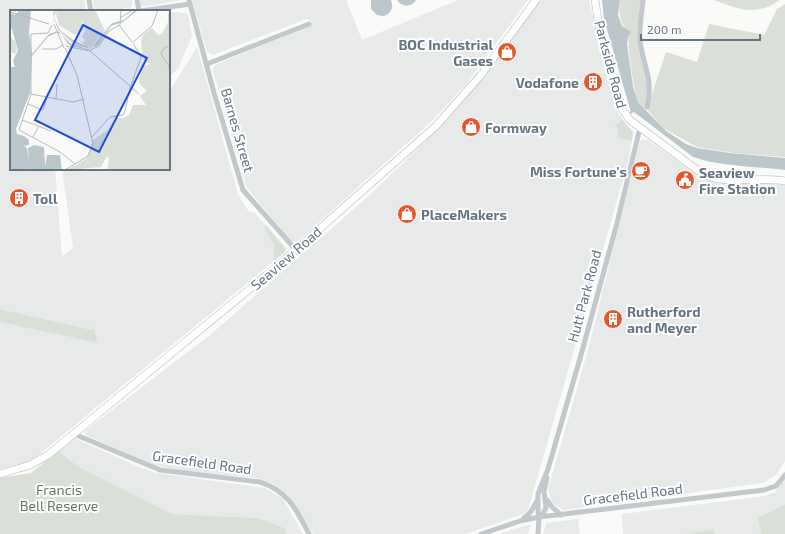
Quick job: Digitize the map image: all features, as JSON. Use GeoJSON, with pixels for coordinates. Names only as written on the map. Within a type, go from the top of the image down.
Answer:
{"type":"FeatureCollection","features":[{"type":"Feature","properties":{"kind":"main road","name":"Seaview Road"},"geometry":{"type":"LineString","coordinates":[[0,474],[24,468],[41,460],[296,250],[442,120],[481,75],[536,0]]}},
{"type":"Feature","properties":{"kind":"main road","name":"Parkside Road"},"geometry":{"type":"LineString","coordinates":[[595,0],[599,27],[622,109],[630,120],[700,172],[708,176],[742,182],[768,179],[785,181]]}},
{"type":"Feature","properties":{"kind":"street"},"geometry":{"type":"LineString","coordinates":[[89,0],[91,10]]}},
{"type":"Feature","properties":{"kind":"street"},"geometry":{"type":"LineString","coordinates":[[137,0],[140,10]]}},
{"type":"Feature","properties":{"kind":"street"},"geometry":{"type":"LineString","coordinates":[[643,0],[640,34],[650,80],[647,107]]}},
{"type":"Feature","properties":{"kind":"street"},"geometry":{"type":"LineString","coordinates":[[146,10],[190,2]]}},
{"type":"Feature","properties":{"kind":"street","name":"Barnes Street"},"geometry":{"type":"LineString","coordinates":[[190,2],[208,64],[214,93],[245,192],[296,250]]}},
{"type":"Feature","properties":{"kind":"street"},"geometry":{"type":"LineString","coordinates":[[208,64],[309,24]]}},
{"type":"Feature","properties":{"kind":"street","name":"Hutt Park Road"},"geometry":{"type":"LineString","coordinates":[[520,521],[530,513],[538,499],[548,469],[616,227],[640,128]]}},
{"type":"Feature","properties":{"kind":"street","name":"Gracefield Road"},"geometry":{"type":"LineString","coordinates":[[74,434],[160,470],[260,482],[270,485],[290,500],[309,534]]}},
{"type":"Feature","properties":{"kind":"street","name":"Hutt Park Road"},"geometry":{"type":"LineString","coordinates":[[540,517],[546,508],[544,491],[548,469]]}},
{"type":"Feature","properties":{"kind":"street","name":"Gracefield Road"},"geometry":{"type":"LineString","coordinates":[[481,534],[520,521],[540,517],[764,490],[776,486],[785,475]]}},
{"type":"Feature","properties":{"kind":"street"},"geometry":{"type":"LineString","coordinates":[[545,496],[552,507],[561,515]]}},
{"type":"Feature","properties":{"kind":"street","name":"Hutt Park Road"},"geometry":{"type":"LineString","coordinates":[[538,499],[538,512],[540,517]]}},
{"type":"Feature","properties":{"kind":"street"},"geometry":{"type":"LineString","coordinates":[[538,534],[540,517]]}},
{"type":"Feature","properties":{"kind":"shaded area"},"geometry":{"type":"Polygon","coordinates":[[[0,0],[84,0],[86,10],[10,10],[10,170],[55,170],[62,256],[73,248],[62,170],[170,170],[170,90],[197,47],[238,194],[249,212],[254,212],[286,249],[285,252],[41,453],[29,462],[0,469],[0,322],[98,343],[92,328],[92,330],[0,309],[0,0]]]}},
{"type":"Feature","properties":{"kind":"shaded area"},"geometry":{"type":"Polygon","coordinates":[[[93,0],[132,0],[133,4],[131,8],[95,10],[93,0]]]}},
{"type":"Feature","properties":{"kind":"shaded area"},"geometry":{"type":"Polygon","coordinates":[[[138,0],[181,0],[142,7],[139,5],[138,0]]]}},
{"type":"Feature","properties":{"kind":"shaded area"},"geometry":{"type":"Polygon","coordinates":[[[192,0],[346,0],[362,40],[458,0],[528,0],[467,83],[432,121],[298,241],[292,242],[247,188],[213,71],[215,65],[310,26],[312,21],[306,19],[213,55],[207,52],[192,0]]]}},
{"type":"Feature","properties":{"kind":"shaded area"},"geometry":{"type":"Polygon","coordinates":[[[371,0],[391,0],[391,10],[388,14],[383,16],[377,15],[371,9],[371,0]]]}},
{"type":"Feature","properties":{"kind":"shaded area"},"geometry":{"type":"Polygon","coordinates":[[[397,0],[416,0],[414,3],[406,6],[397,0]]]}},
{"type":"Feature","properties":{"kind":"shaded area"},"geometry":{"type":"Polygon","coordinates":[[[540,0],[589,0],[616,110],[622,119],[618,122],[618,138],[632,141],[627,166],[528,510],[523,514],[466,534],[313,534],[287,493],[272,483],[257,478],[171,469],[150,464],[86,435],[86,430],[210,335],[372,193],[449,118],[474,88],[540,0]]]}},
{"type":"Feature","properties":{"kind":"shaded area"},"geometry":{"type":"Polygon","coordinates":[[[602,0],[620,0],[618,15],[622,26],[631,32],[628,37],[627,44],[633,87],[638,102],[666,131],[686,144],[697,148],[730,153],[785,158],[785,170],[715,163],[693,157],[634,112],[630,114],[630,109],[604,19],[602,0]]]}},
{"type":"Feature","properties":{"kind":"shaded area"},"geometry":{"type":"Polygon","coordinates":[[[177,12],[188,14],[192,36],[179,67],[170,77],[170,13],[177,12]]]}},
{"type":"Feature","properties":{"kind":"shaded area"},"geometry":{"type":"Polygon","coordinates":[[[643,139],[648,140],[698,176],[706,179],[725,184],[785,184],[785,461],[776,475],[763,483],[563,510],[552,503],[548,489],[588,350],[640,141],[643,139]]]}},
{"type":"Feature","properties":{"kind":"shaded area"},"geometry":{"type":"Polygon","coordinates":[[[74,438],[156,473],[265,488],[283,499],[303,534],[286,534],[283,528],[258,518],[172,514],[79,467],[58,451],[74,438]]]}},
{"type":"Feature","properties":{"kind":"shaded area"},"geometry":{"type":"Polygon","coordinates":[[[785,479],[785,504],[758,518],[761,534],[715,534],[714,529],[685,534],[623,534],[622,514],[765,496],[775,492],[785,479]]]}},
{"type":"Feature","properties":{"kind":"shaded area"},"geometry":{"type":"Polygon","coordinates":[[[578,519],[580,534],[543,534],[546,523],[578,519]]]}},
{"type":"Feature","properties":{"kind":"shaded area"},"geometry":{"type":"Polygon","coordinates":[[[531,525],[528,534],[498,534],[531,525]]]}},
{"type":"Feature","properties":{"kind":"green space"},"geometry":{"type":"Polygon","coordinates":[[[620,0],[641,0],[637,33],[639,48],[648,80],[648,91],[644,108],[638,101],[634,88],[629,56],[629,34],[620,18],[620,0]]]}},
{"type":"Feature","properties":{"kind":"green space"},"geometry":{"type":"Polygon","coordinates":[[[714,0],[780,0],[763,8],[747,10],[714,0]]]}},
{"type":"Feature","properties":{"kind":"green space"},"geometry":{"type":"Polygon","coordinates":[[[785,4],[785,157],[734,153],[697,147],[663,128],[647,109],[666,52],[697,62],[709,24],[764,35],[777,9],[785,4]]]}},
{"type":"Feature","properties":{"kind":"green space"},"geometry":{"type":"Polygon","coordinates":[[[622,119],[633,132],[632,141],[618,138],[618,128],[615,126],[622,119]]]}},
{"type":"Feature","properties":{"kind":"green space"},"geometry":{"type":"Polygon","coordinates":[[[266,225],[286,249],[285,252],[274,261],[274,244],[264,227],[266,225]]]}},
{"type":"Feature","properties":{"kind":"green space"},"geometry":{"type":"Polygon","coordinates":[[[0,309],[92,330],[93,327],[98,343],[0,322],[0,309]]]}},
{"type":"Feature","properties":{"kind":"green space","name":"Francis Bell Reserve"},"geometry":{"type":"Polygon","coordinates":[[[58,451],[79,467],[172,514],[258,518],[284,528],[286,534],[0,534],[0,478],[31,473],[58,451]]]}},
{"type":"Feature","properties":{"kind":"green space"},"geometry":{"type":"Polygon","coordinates":[[[785,504],[785,534],[761,534],[758,518],[785,504]]]}},
{"type":"Feature","properties":{"kind":"green space"},"geometry":{"type":"Polygon","coordinates":[[[714,529],[715,534],[685,534],[714,529]]]}},
{"type":"Feature","properties":{"kind":"place","name":"BOC Industrial Gases"},"geometry":{"type":"Point","coordinates":[507,52]}},
{"type":"Feature","properties":{"kind":"place","name":"Vodafone"},"geometry":{"type":"Point","coordinates":[593,82]}},
{"type":"Feature","properties":{"kind":"place","name":"Formway"},"geometry":{"type":"Point","coordinates":[471,127]}},
{"type":"Feature","properties":{"kind":"place","name":"Miss Fortune's"},"geometry":{"type":"Point","coordinates":[641,171]}},
{"type":"Feature","properties":{"kind":"place","name":"Seaview Fire Station"},"geometry":{"type":"Point","coordinates":[685,180]}},
{"type":"Feature","properties":{"kind":"place","name":"Toll"},"geometry":{"type":"Point","coordinates":[19,198]}},
{"type":"Feature","properties":{"kind":"place","name":"PlaceMakers"},"geometry":{"type":"Point","coordinates":[407,214]}},
{"type":"Feature","properties":{"kind":"place","name":"Rutherford and Meyer"},"geometry":{"type":"Point","coordinates":[613,319]}}]}
